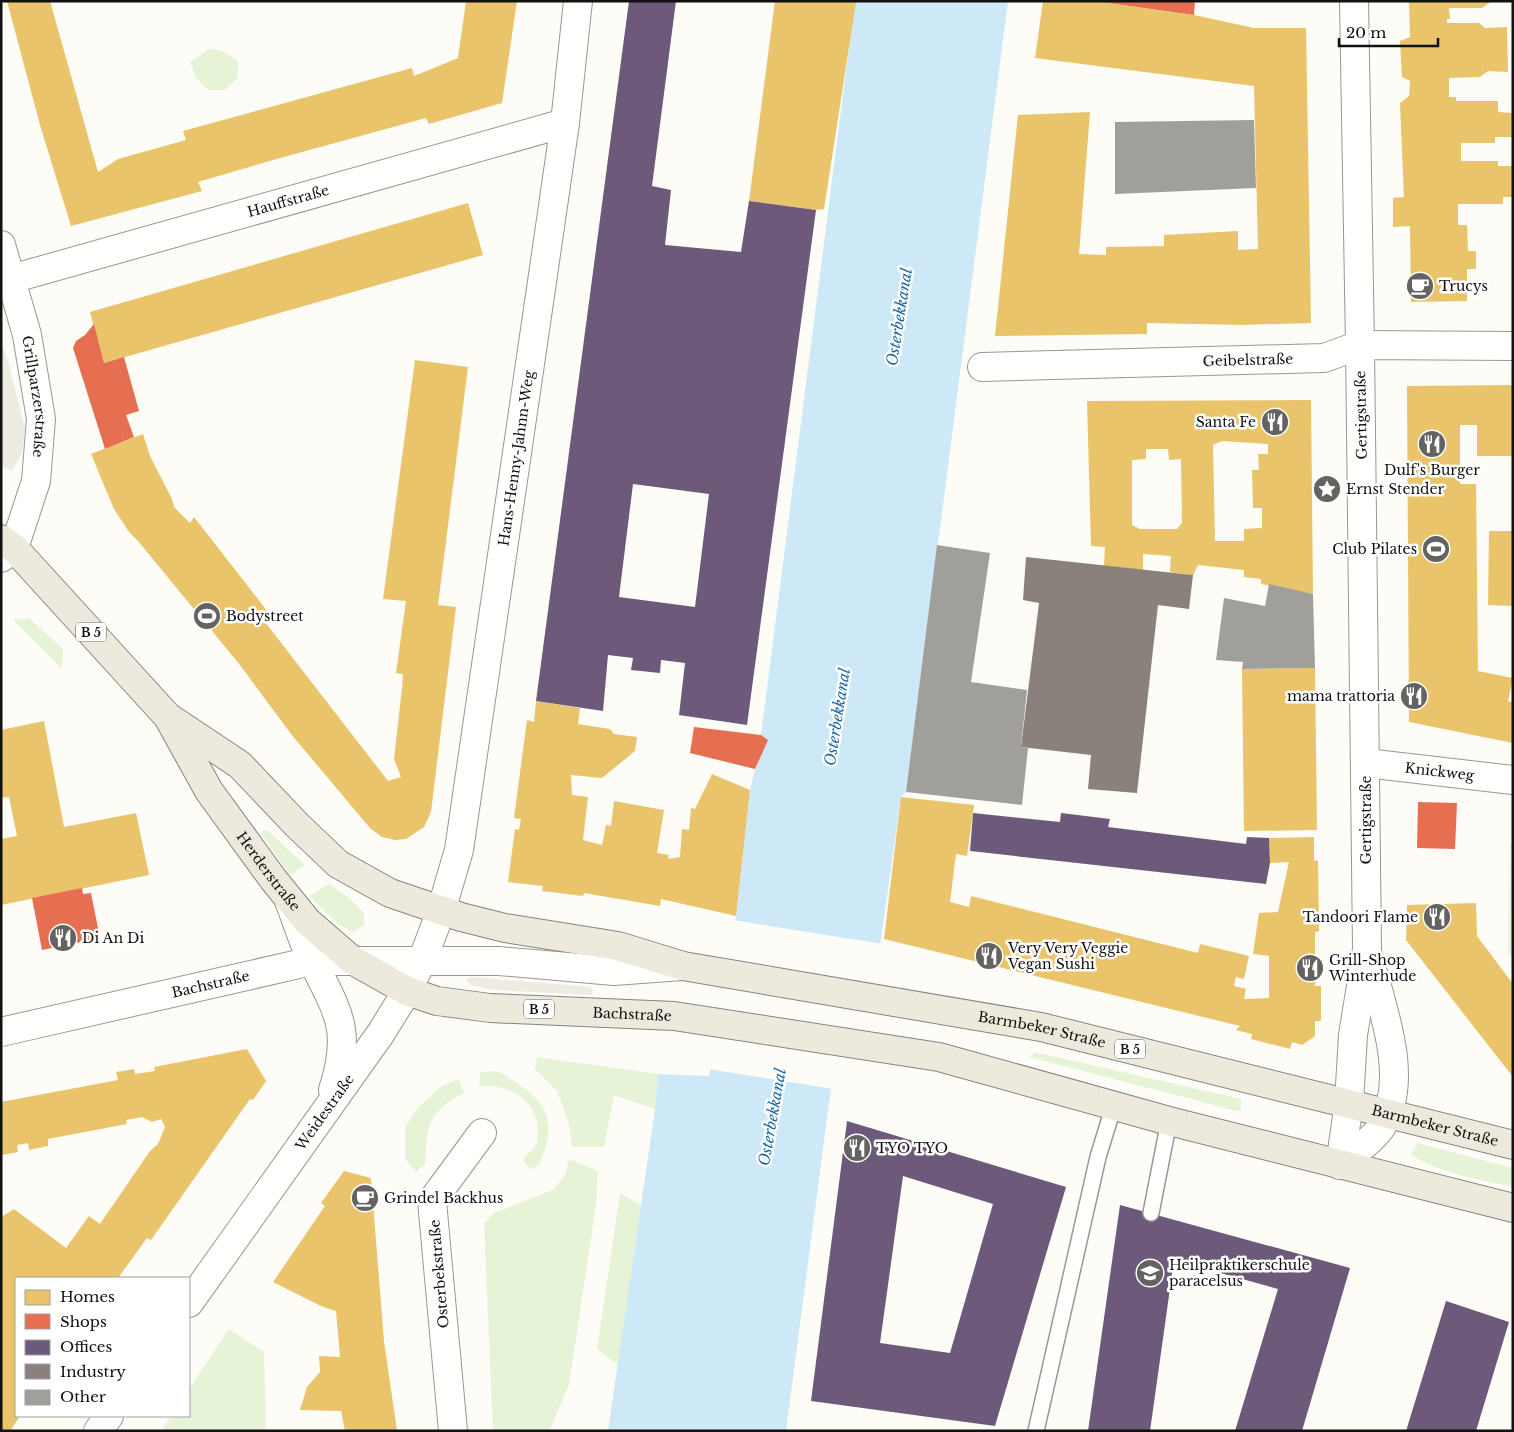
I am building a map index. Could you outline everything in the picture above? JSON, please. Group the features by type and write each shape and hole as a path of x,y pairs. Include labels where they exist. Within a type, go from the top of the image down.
{"main road":[{"name":"Herderstraße","path":"5,549 168,717 240,764 297,826 338,864 390,892 441,911"},
{"name":"Herderstraße","path":"168,717 209,791 288,897 316,930 352,960 407,992"},
{"name":"B 5","path":"441,911 505,928 618,946 683,966"},
{"name":"Barmbeker Straße","path":"683,966 1041,1027 1513,1145"},
{"name":"Bachstraße","path":"407,992 437,1001 490,1008 674,1016 858,1044 939,1057 1114,1105"},
{"name":"B 5","path":"1114,1105 1169,1121 1513,1208"}],"street":[{"name":"Hans-Henny-Jahnn-Weg","path":"441,911 460,842 565,123 578,1"},
{"name":"Gertigstraße","path":"1340,1165 1349,1103 1353,1035 1367,949 1366,763 1354,1"},
{"name":"Hauffstraße","path":"11,279 565,123"},
{"name":"Grillparzerstraße","path":"1,245 26,336 41,419 36,481 5,549"},
{"name":"Geibelstraße","path":"982,367 1324,358 1360,345 1513,346"},
{"name":"Knickweg","path":"1366,763 1513,780"},
{"path":"288,897 312,960 334,1001 343,1028 342,1054 326,1111"},
{"name":"Weidestraße","path":"190,1302 326,1111 407,992 422,962 441,911"},
{"name":"Gertigstraße","path":"1340,1165 1381,1128 1388,1113 1394,1072 1391,1041 1367,949"},
{"name":"Bachstraße","path":"1,1032 312,960 499,961 614,971 683,966"},
{"name":"Osterbekstraße","path":"453,1431 432,1201 482,1133"},
{"path":"98,1431 108,1417"}],"lane":[{"path":"1036,1431 1098,1158 1114,1105"},
{"path":"1151,1213 1169,1121"}],"green space":[{"path":"209,49 220,50 238,61 238,78 225,90 208,90 196,78 190,62"},
{"path":"29,618 63,649 62,669 13,620"},
{"path":"263,830 268,831 305,865 290,875 262,835"},
{"path":"1510,843 1513,843 1513,955 1508,955"},
{"path":"329,884 348,897 364,913 364,925 353,932 338,924 309,896"},
{"path":"1035,1052 1241,1099 1241,1110 1237,1111 1029,1057"},
{"path":"537,1057 658,1074 655,1109 614,1095 604,1147 572,1147 569,1124 557,1091 535,1069"},
{"path":"498,1071 526,1089 536,1098 543,1108 547,1119 546,1147 539,1165 530,1169 523,1160 537,1141 538,1128 530,1107 523,1098 514,1092 492,1086 479,1086 480,1072"},
{"path":"459,1079 464,1093 452,1100 436,1114 429,1129 425,1164 416,1172 405,1159 405,1128 416,1110 441,1086"},
{"path":"1417,1143 1513,1168 1513,1187 1460,1175 1423,1162 1411,1155"},
{"path":"569,1159 598,1171 596,1205 569,1385 549,1431 493,1431 484,1224 494,1213 553,1190 565,1175"},
{"path":"620,1193 641,1205 618,1365 597,1349"},
{"path":"229,1329 264,1352 266,1431 161,1431 170,1417 190,1417 190,1388"}],"shaded area":[{"path":"1,344 8,361 25,428 22,453 12,471 1,466"},
{"path":"472,977 591,987 593,991 592,995 493,990 471,985 466,980"}],"water":[{"name":"Osterbekkanal","path":"855,1 1008,1 906,792 901,797 880,946 856,944 829,1103 786,1431 608,1431 655,1109 658,1074 709,1076 736,916 750,790 755,769 767,740 761,735"}],"pier":[{"path":"733,920 883,944 881,949 858,947 834,1089 708,1069"}],"building: Homes":[{"path":"7,1 50,1 98,172 118,159 186,140 183,131 412,68 414,76 458,58 466,1 517,1 502,103 429,124 426,118 273,160 198,182 202,191 71,226 40,125"},
{"path":"775,1 856,2 824,209 816,210 749,201"},
{"path":"1043,1 1092,1 1194,15 1254,28 1306,28 1311,323 1241,325 1147,323 1147,334 995,336 1018,115 1090,112 1079,254 1106,255 1106,247 1164,246 1164,235 1238,231 1238,250 1258,249 1254,86 1035,58"},
{"path":"1409,1 1492,1 1482,8 1449,8 1450,19 1447,19 1447,23 1479,23 1485,28 1507,27 1508,72 1488,71 1480,77 1449,78 1449,97 1456,97 1456,101 1498,101 1498,112 1513,113 1513,137 1495,137 1495,143 1461,143 1461,161 1498,161 1498,166 1513,166 1513,197 1503,197 1503,204 1458,204 1458,225 1467,225 1468,251 1476,251 1476,269 1467,269 1467,301 1411,302 1410,226 1393,227 1393,198 1404,197 1400,103 1409,96 1410,81 1402,77 1400,41 1410,37"},
{"path":"468,203 483,255 104,363 90,312"},
{"path":"415,360 468,367 438,605 456,607 431,812 424,827 406,839 395,840 382,837 370,828 291,734 240,665 129,532 114,509 91,454 143,434 150,456 172,499 174,507 190,523 194,517 271,616 265,622 388,781 401,777 394,759 403,674 396,673 406,601 383,599"},
{"path":"1513,385 1513,456 1477,456 1477,425 1460,425 1460,484 1476,484 1478,671 1513,678 1508,701 1513,703 1513,743 1409,722 1407,386"},
{"path":"1311,400 1313,594 1261,584 1261,579 1244,577 1244,570 1198,565 1193,575 1170,572 1171,556 1143,554 1143,570 1104,566 1105,547 1091,546 1087,401","holes":["1222,441 1268,444 1268,454 1258,454 1259,470 1252,470 1253,508 1262,508 1262,528 1244,529 1244,541 1215,541 1213,445","1146,449 1168,449 1169,460 1181,459 1182,523 1177,529 1140,529 1132,525 1132,460 1146,459"]},
{"path":"1489,531 1513,531 1513,606 1488,605"},
{"path":"1315,668 1317,830 1244,831 1242,669"},
{"path":"536,701 580,708 578,724 610,729 614,734 637,737 635,751 602,778 571,775 572,795 588,797 583,840 602,845 606,825 611,826 614,801 664,810 657,853 669,855 668,859 680,857 682,829 689,830 691,808 695,809 712,774 750,790 736,916 661,899 660,906 584,893 583,896 542,891 543,886 508,882 515,829 519,830 521,819 514,818 527,720 534,722"},
{"path":"44,721 64,827 136,813 149,875 1,905 1,839 17,836 9,797 1,798 1,730"},
{"path":"901,797 974,805 967,856 956,854 950,902 969,907 971,896 1198,953 1200,944 1249,956 1244,979 1236,977 1234,986 1246,989 1244,999 1269,998 1269,956 1253,954 1259,913 1278,912 1289,862 1270,863 1269,838 1314,837 1314,861 1318,860 1319,931 1315,932 1315,986 1321,986 1321,1021 1315,1021 1315,1036 1302,1045 1292,1042 1290,1049 1251,1039 1252,1034 1236,1030 1240,1026 884,939"},
{"path":"1476,903 1477,936 1513,984 1513,1077 1406,940 1407,905"},
{"path":"247,1049 266,1081 253,1100 250,1099 151,1240 147,1238 119,1277 15,1277 15,1417 19,1417 10,1431 1,1431 1,1217 14,1209 66,1248 89,1216 100,1224 150,1151 158,1144 165,1127 161,1119 152,1122 142,1117 126,1120 127,1124 48,1139 48,1146 29,1150 28,1143 17,1145 18,1152 2,1155 1,1102 118,1080 116,1072 134,1069 135,1074 155,1071 154,1067"},
{"path":"344,1171 371,1178 384,1341 397,1431 345,1431 341,1411 300,1410 307,1387 320,1372 319,1356 340,1357 336,1311 323,1307 273,1282 325,1206 321,1203"}],"building: Shops":[{"path":"1195,1 1194,15 1101,2"},
{"path":"94,324 104,363 124,357 139,411 126,415 134,437 105,449 73,348 76,341 85,335"},
{"path":"694,727 761,735 768,740 755,769 690,753"},
{"path":"1418,802 1457,803 1455,849 1417,848"},
{"path":"82,888 83,894 91,893 100,938 42,950 32,898"}],"building: Offices":[{"path":"629,1 676,1 652,186 671,190 665,245 741,252 749,201 816,210 747,725 679,715 685,663 661,660 660,673 631,670 633,658 608,655 603,711 536,701","holes":["633,484 709,494 695,607 619,597"]},
{"path":"973,813 1060,822 1061,813 1110,819 1108,827 1246,844 1247,837 1269,838 1270,863 1266,884 970,851"},
{"path":"847,1121 1066,1187 995,1426 811,1401","holes":["903,1176 993,1204 950,1353 880,1343"]},
{"path":"1120,1205 1350,1268 1302,1431 1235,1431 1278,1289 1174,1260 1150,1431 1088,1431"},
{"path":"1446,1301 1509,1322 1476,1431 1406,1431"}],"building: Industry":[{"path":"1026,557 1193,575 1189,609 1158,605 1137,793 1088,789 1091,755 1021,747 1039,603 1023,600"}],"building: Other":[{"path":"1254,120 1256,188 1115,194 1115,122"},
{"path":"937,545 990,553 971,682 1027,690 1021,747 1028,748 1022,805 906,792"},
{"path":"1269,584 1313,594 1315,668 1242,669 1243,662 1216,660 1224,598 1265,606"}],"place":[{"name":"Trucys","path":"1420,286"},
{"name":"Santa Fe","path":"1275,422"},
{"name":"Dulf's Burger","path":"1432,444"},
{"name":"Ernst Stender","path":"1327,489"},
{"name":"Club Pilates","path":"1436,549"},
{"name":"Bodystreet","path":"207,616"},
{"name":"mama trattoria","path":"1414,696"},
{"name":"Tandoori Flame","path":"1437,917"},
{"name":"Di An Di","path":"63,938"},
{"name":"Very Very Veggie Vegan Sushi","path":"989,956"},
{"name":"Grill-Shop Winterhude","path":"1310,968"},
{"name":"TYO TYO","path":"857,1148"},
{"name":"Grindel Backhus","path":"365,1198"},
{"name":"Heilpraktikerschule paracelsus","path":"1150,1273"}]}
